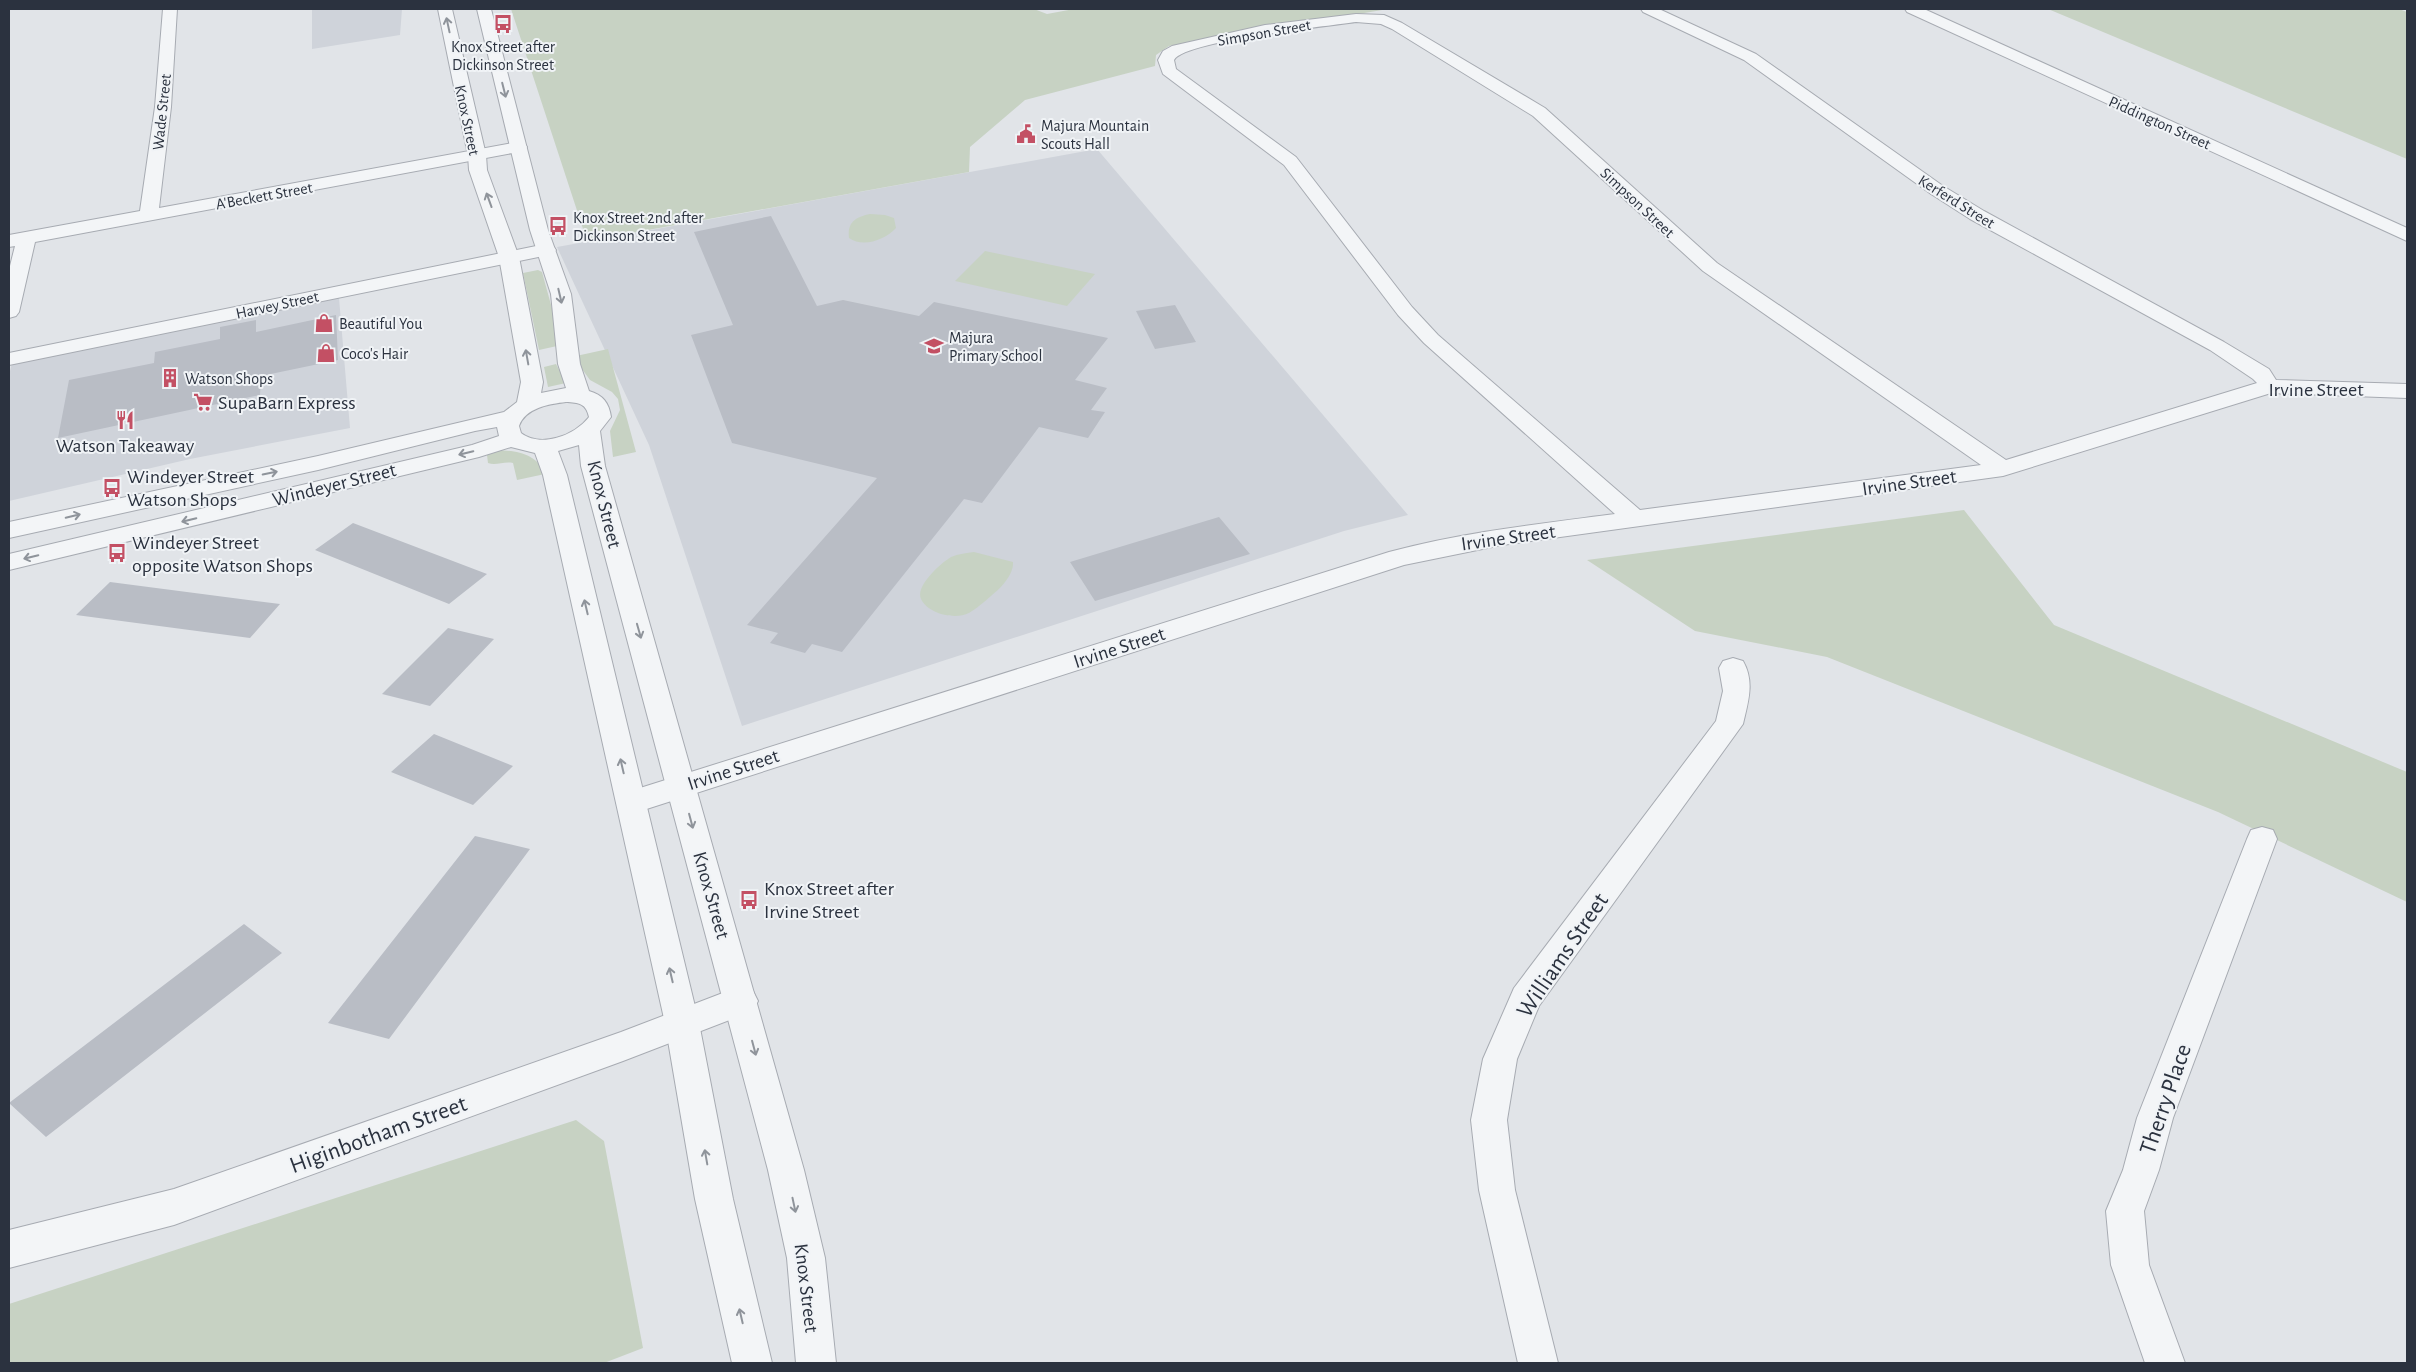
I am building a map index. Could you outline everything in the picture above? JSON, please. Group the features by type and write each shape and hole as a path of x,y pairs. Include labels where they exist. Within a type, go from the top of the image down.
{"street":[{"name":"Wade Street","path":"149,216 163,106 170,9"},
{"name":"Knox Street","path":"445,9 477,155 478,170 509,257 532,382 517,420"},
{"path":"484,9 518,147 546,250 561,294 568,364 579,396"},
{"name":"Kerferd Street","path":"1648,9 1750,57 1937,190 1977,215 2217,346 2261,374 2270,386"},
{"name":"Piddington Street","path":"1912,9 2407,235"},
{"name":"Simpson Street","path":"1635,520 1431,339 1405,311 1338,221 1290,161 1169,71 1166,60 1169,54 1193,44 1322,22 1356,18 1384,20 1397,26 1539,112 1710,267 2003,469"},
{"name":"A'Beckett Street","path":"17,239 518,147"},
{"path":"9,312 17,239"},
{"name":"Harvey Street","path":"9,359 546,250"},
{"name":"Irvine Street","path":"631,802 1398,558 1485,540 2003,469 2270,386 2407,391"},
{"path":"551,396 579,396 593,401 600,410 597,422 589,430 565,442 544,446 527,445 517,420 551,396"},
{"name":"Windeyer Street","path":"9,530 318,463 475,424 517,420"},
{"name":"Windeyer Street","path":"9,562 480,450 517,420"},
{"name":"Knox Street","path":"589,430 593,466 786,1170 806,1258 816,1363"},
{"name":"Knox Street","path":"544,446 555,475 682,1023 714,1199 752,1363"},
{"name":"Williams Street","path":"1538,1363 1496,1180 1489,1120 1500,1059 1526,998 1578,925 1729,724 1736,691 1733,668"},
{"name":"Therry Place","path":"2165,1363 2130,1265 2125,1211 2142,1170 2155,1118 2262,839"},
{"name":"Higinbotham Street","path":"9,1249 174,1207 741,1001"}],"shaded area":[{"path":"312,9 402,9 400,35 312,49"},
{"name":"Majura Primary School","path":"1097,149 1408,515 1344,531 742,726 649,445 557,247"},
{"name":"Watson Shops","path":"339,298 350,428 190,459 9,501 9,375 12,363"}],"green space":[{"path":"511,9 1034,9 1047,14 1074,9 1388,9 1169,46 1156,55 1155,66 1025,100 970,147 969,172 587,241"},
{"path":"2048,9 2399,9 2407,12 2407,159"},
{"path":"870,214 894,218 896,228 886,236 874,241 861,242 849,238 851,224 857,219"},
{"path":"985,251 1095,274 1067,306 955,281"},
{"path":"538,270 542,272 559,334 557,346 539,350 523,273"},
{"path":"608,349 636,452 613,457 610,431 620,410 618,399 612,392 590,380 576,356"},
{"path":"556,364 566,383 548,387 544,367"},
{"path":"498,450 513,451 532,458 542,467 545,474 517,480 513,463 488,463 487,455"},
{"path":"1964,510 2054,625 2407,772 2407,902 2218,812 1827,657 1695,631 1587,560"},
{"path":"974,552 1013,562 1009,577 1002,586 969,613 963,615 950,616 942,614 924,604 920,594 930,575 951,557"},
{"path":"576,1120 604,1141 643,1348 604,1363 9,1363 9,1304"}],"building":[{"path":"771,216 817,306 843,300 919,316 934,302 1108,338 1075,380 1107,388 1091,410 1105,412 1088,438 1039,427 982,503 964,499 842,652 812,644 805,653 770,643 778,633 747,625 877,478 732,443 691,335 733,325 694,232"},
{"path":"1175,305 1196,342 1155,349 1136,311"},
{"name":"Watson Shops","path":"336,315 338,360 261,376 260,395 58,438 69,380 154,363 155,352 220,339 220,327 256,320 256,332"},
{"path":"1219,517 1250,554 1095,601 1070,562"},
{"path":"353,523 487,574 449,604 315,550"},
{"path":"110,582 280,604 250,638 76,615"},
{"path":"448,628 494,639 430,706 382,694"},
{"path":"434,734 513,766 473,805 391,772"},
{"path":"475,836 530,849 389,1039 328,1023"},
{"path":"244,924 282,953 46,1137 9,1103"}],"place":[{"name":"Knox Street after Dickinson Street","path":"503,24"},
{"name":"Majura Mountain Scouts Hall","path":"1026,134"},
{"name":"Knox Street 2nd after Dickinson Street","path":"558,226"},
{"name":"Beautiful You","path":"324,323"},
{"name":"Majura Primary School","path":"934,346"},
{"name":"Coco's Hair","path":"326,353"},
{"name":"Watson Shops","path":"170,378"},
{"name":"SupaBarn Express","path":"203,402"},
{"name":"Watson Takeaway","path":"125,420"},
{"name":"Windeyer Street Watson Shops","path":"112,488"},
{"name":"Windeyer Street opposite Watson Shops","path":"117,553"},
{"name":"Knox Street after Irvine Street","path":"749,900"}]}
